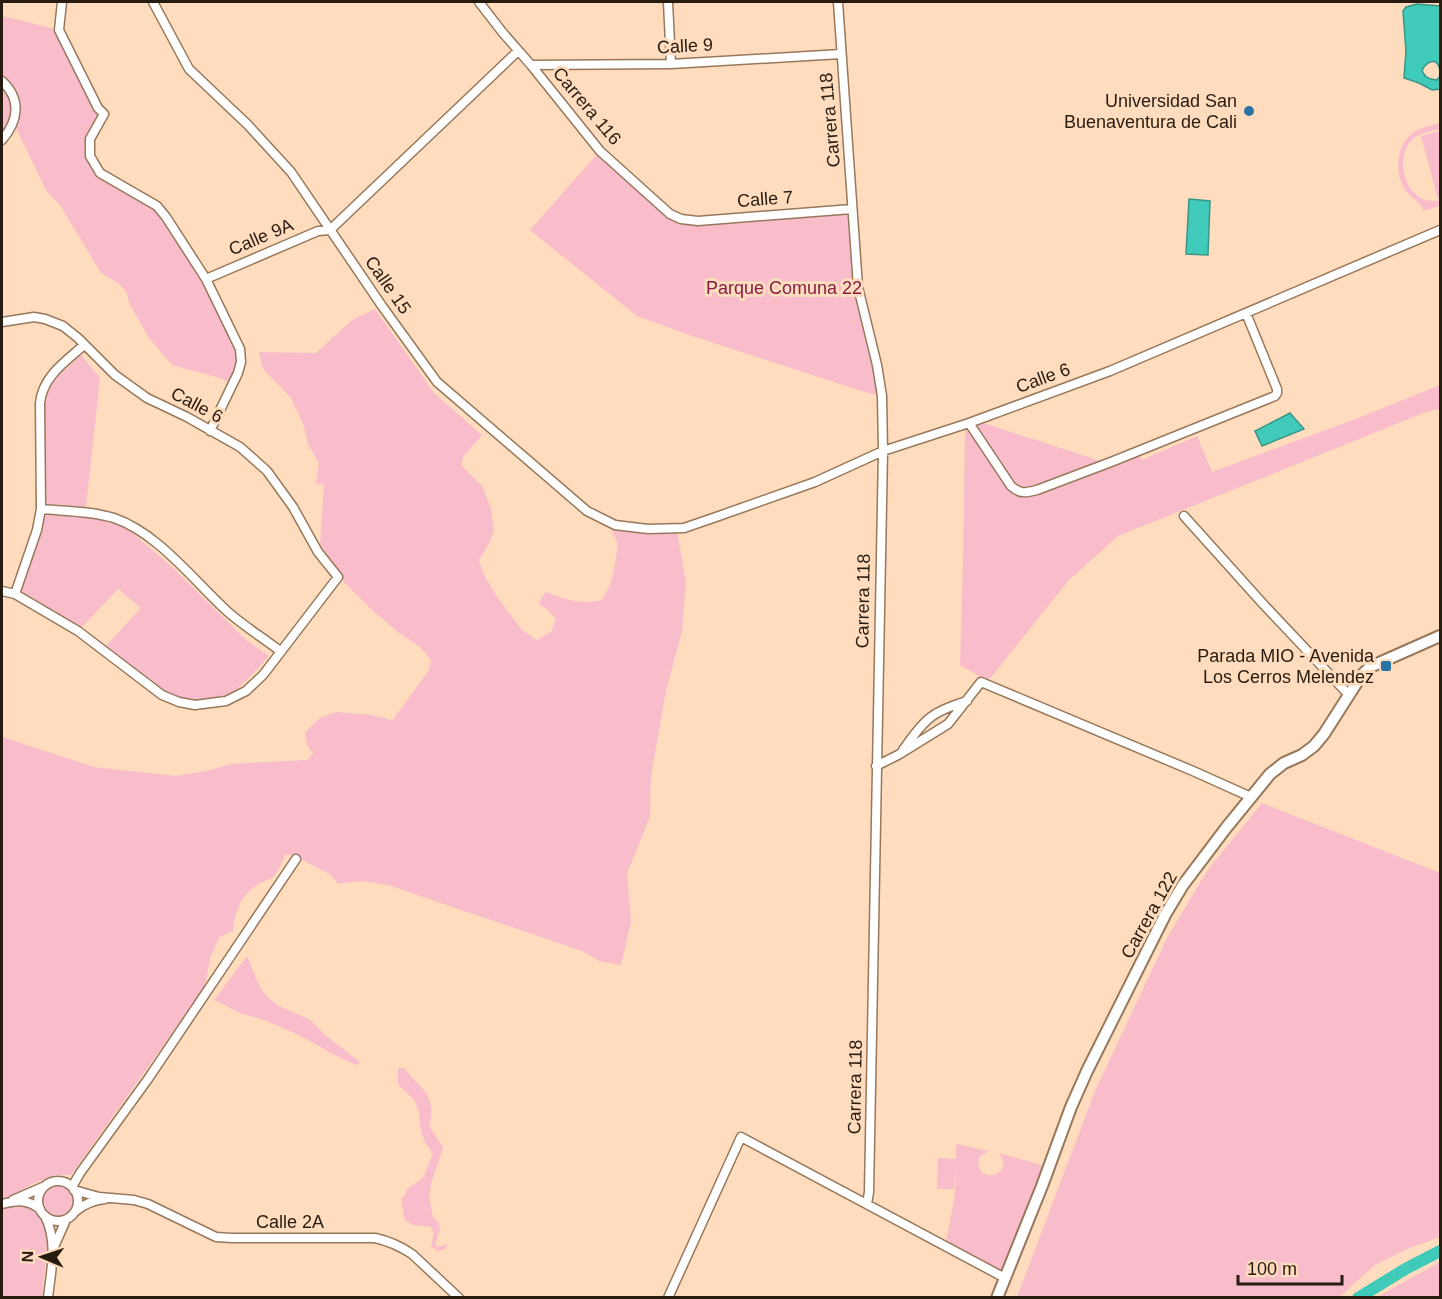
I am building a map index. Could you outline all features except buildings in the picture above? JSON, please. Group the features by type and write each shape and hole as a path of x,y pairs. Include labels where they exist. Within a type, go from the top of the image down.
{"street":[{"path":"62,2 59,30 98,108 104,114 90,139 90,156 100,173 157,206 166,217 206,279 240,349 241,362 238,373 210,431"},
{"name":"Calle 15","path":"153,2 189,69 248,125 291,172 437,382 587,511 615,525 648,529"},
{"name":"Carrera 116","path":"479,2 600,151 670,214 681,219"},
{"path":"668,2 671,64"},
{"name":"Carrera 118","path":"838,2 858,287 882,396 883,451 867,1204"},
{"path":"330,230 518,51"},
{"name":"Calle 9","path":"531,65 671,64 841,54"},
{"path":"2,81 14,98 16,114 14,123 2,140"},
{"name":"Calle 7","path":"681,219 698,221 852,209"},
{"name":"Calle 9A","path":"206,279 318,231 330,230"},
{"name":"Calle 6","path":"648,529 684,528 815,482 883,451 969,423 1110,371 1440,230"},
{"path":"969,423 1011,486 1019,492 1037,490 1111,462 1275,396 1277,389 1246,313"},
{"name":"Calle 6","path":"2,322 34,317 63,326 115,375 147,398 187,417 240,447 267,471 293,507 318,552 338,577 280,651"},
{"path":"15,594 37,530 41,508 41,393 53,373 84,345"},
{"path":"2,591 15,594 78,632 162,695 179,702 195,705 226,701 246,691 263,675 280,651 230,614 141,530 114,518 41,508"},
{"path":"1184,516 1264,605 1349,694"},
{"name":"Carrera 122","path":"997,1298 1087,1071 1165,915 1199,863 1270,774 1314,746 1361,676 1370,667 1440,636"},
{"path":"876,766 948,724 981,682 1251,797"},
{"path":"898,755 931,717 967,701"},
{"path":"71,1187 148,1079 296,859"},
{"path":"668,1298 741,1137 1005,1278"},
{"path":"55,1182 71,1187 78,1201 72,1216 66,1220 55,1221 25,1201 6,1203 55,1182"},
{"path":"45,1186 40,1195 39,1204 50,1227 53,1251 48,1298"},
{"name":"Calle 2A","path":"71,1187 92,1195 148,1204 216,1237 375,1238 385,1240 395,1243 412,1254 459,1298"},
{"name":"Calle 2A","path":"75,1212 84,1205 108,1198"},
{"path":"53,1251 66,1220"}],"green space":[{"path":"2,16 59,30 104,114 90,139 90,156 100,173 157,206 206,279 240,349 233,385 220,378 172,365 149,338 130,305 126,291 118,283 101,273 60,205 47,192 14,124 2,140"},
{"path":"1440,123 1440,129 1414,138 1403,157 1403,169 1411,190 1419,197 1429,201 1440,200 1440,206 1424,211 1402,184 1398,160 1403,144 1417,130"},
{"path":"1440,131 1440,198 1438,199 1421,136"},
{"name":"Parque Comuna 22","path":"600,151 681,219 852,209 858,287 882,396 692,336 637,316 530,230"},
{"path":"375,309 434,393 482,435 463,457 461,465 482,486 491,508 494,531 479,560 485,577 497,597 522,630 537,640 551,632 556,620 539,604 546,592 574,601 602,600 610,585 618,544 611,528 651,535 677,532 686,582 682,631 666,691 651,776 650,817 627,873 631,922 621,965 599,961 582,951 388,885 361,881 338,884 331,875 295,856 286,854 274,876 251,889 242,899 235,917 233,931 219,937 210,958 205,987 71,1175 55,1175 18,1192 24,1207 34,1210 48,1233 42,1297 2,1297 2,737 94,767 176,776 231,764 307,760 313,753 307,745 305,732 320,718 336,712 371,715 392,721 429,670 431,660 420,647 371,609 344,582 320,546 324,485 316,484 319,463 308,444 304,426 291,398 263,369 259,352 316,353 352,320"},
{"path":"81,355 100,378 86,507 44,503 44,410 50,384"},
{"path":"1440,385 1440,409 1426,412 1118,536 1068,581 988,681 960,665 965,431 984,423 1106,463 1137,450 1142,460 1197,436 1212,472"},
{"path":"45,515 86,517 124,526 171,566 245,639 269,656 240,686 220,699 203,702 188,700 172,696 158,688 105,647 141,608 118,589 80,629 32,597 20,593"},
{"path":"1262,803 1440,873 1440,1237 1407,1249 1375,1265 1339,1297 1017,1297 1095,1091 1167,938 1207,871"},
{"path":"247,956 266,996 279,1006 309,1019 325,1035 360,1062 357,1065 338,1057 299,1035 264,1020 240,1013 214,1000"},
{"path":"398,1068 404,1068 426,1093 431,1107 429,1125 443,1148 429,1197 433,1217 439,1223 440,1229 435,1244 437,1247 448,1244 445,1249 438,1251 431,1247 434,1233 431,1227 413,1225 405,1220 401,1199 407,1189 423,1178 432,1156 422,1134 419,1112 414,1100 398,1084"},
{"path":"956,1144 989,1151 980,1156 979,1166 981,1172 987,1175 999,1173 1003,1168 999,1153 1048,1167 1005,1278 945,1246 955,1195 956,1163 954,1189 937,1189 938,1158 956,1159"},
{"path":"58,1181 72,1187 78,1201 72,1215 58,1221 44,1215 38,1201 44,1187"},
{"path":"1440,1262 1440,1297 1377,1297"}],"water":[{"path":"1417,4 1440,6 1440,71 1435,62 1427,64 1422,70 1424,75 1430,79 1437,80 1440,76 1440,89 1432,90 1404,78 1406,51 1403,11 1406,7"},
{"path":"1189,199 1210,201 1208,255 1186,254"},
{"path":"1290,413 1304,429 1262,446 1255,431"}],"waterway":[{"path":"1358,1298 1440,1251"}],"place":[{"name":"Universidad San Buenaventura de Cali","path":"1249,111"},
{"name":"Parada MIO - Avenida Los Cerros Melendez","path":"1386,666"}]}
